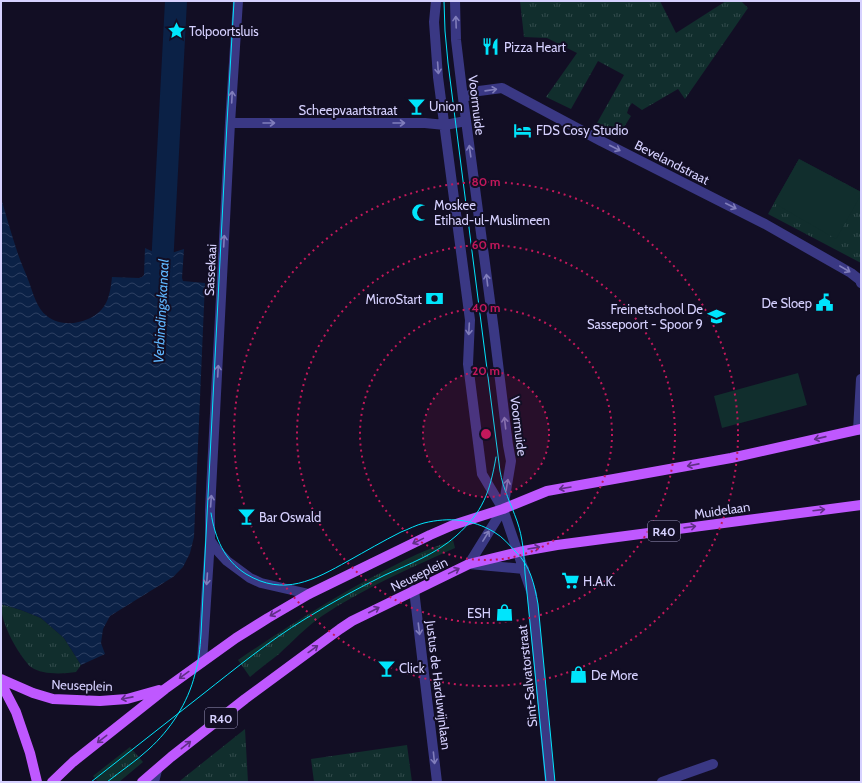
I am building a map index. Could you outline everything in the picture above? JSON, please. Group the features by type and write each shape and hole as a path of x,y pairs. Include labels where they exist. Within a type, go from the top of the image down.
{"main road":[{"path":"503,509 547,491 731,458 860,430"},
{"name":"Muidelaan","path":"469,564 533,548 861,505"},
{"name":"Neuseplein","path":"52,782 73,762 165,689 236,638 268,618 309,594 441,530 503,509"},
{"name":"Neuseplein","path":"142,782 171,757 271,679 340,629 414,590 469,564"},
{"name":"Neuseplein","path":"1,679 33,694 53,699 100,701 127,699 165,689"},
{"path":"1,683 16,712 30,753 37,782"}],"street":[{"name":"Sassekaai","path":"210,540 210,510 230,123 238,1"},
{"path":"436,1 434,22 438,69 470,320 468,364 482,474 503,509"},
{"name":"Voormuide","path":"455,1 456,40 463,98 494,331 508,451 511,462 503,509"},
{"name":"Bevelandstraat","path":"463,98 479,91 502,88 601,141 766,224 851,273 860,280 861,283"},
{"name":"Scheepvaartstraat","path":"230,123 425,123 444,125 466,121"},
{"path":"860,430 861,380"},
{"name":"Sint-Salvatorstraat","path":"503,509 532,594 550,782"},
{"name":"Neuseplein","path":"469,564 503,509"},
{"path":"210,540 216,549 228,561 250,578 262,583 309,594"},
{"path":"202,662 210,540"},
{"path":"469,564 524,569"},
{"name":"Justus de Harduwijnlaan","path":"414,590 437,782"},
{"path":"662,782 713,764"},
{"path":"154,782 157,770"}],"green space":[{"path":"520,1 660,1 676,33 726,1 741,1 748,8 685,99 678,89 642,110 632,103 627,113 631,116 619,135 597,123 624,75 598,61 571,109 546,97 577,53 547,38 524,37"},
{"path":"799,159 861,192 861,263 768,214"},
{"path":"799,159 861,192 861,195 836,239 774,203"},
{"path":"798,373 807,405 722,428 714,396"},
{"path":"453,540 455,548 371,587 316,620 279,654 250,677 238,660 299,620 383,571 429,549"},
{"path":"1,604 41,618 64,638 81,665 76,672 47,673 36,670 30,666 22,657 6,627 3,619"},
{"path":"245,729 248,782 179,782 181,780"},
{"path":"407,745 412,782 314,782 311,759"},
{"path":"130,747 143,762 119,782 98,782 93,776"}],"water":[{"path":"1,198 18,255 36,300 44,313 51,319 72,323 83,321 94,316 103,307 109,297 112,277 139,278 144,275 145,248 162,256 184,249 183,281 205,283 194,537 190,553 183,567 173,577 110,616 103,629 101,643 105,654 81,665 64,638 41,618 1,604"}],"waterway":[{"name":"Verbindingskanaal","path":"161,285 176,1"}],"tram line":[{"path":"107,782 134,762 157,742 171,725 188,695 198,659 201,634 234,1"},
{"path":"444,1 448,63 501,478 519,527 523,547 546,782"},
{"path":"91,782 240,665 292,627 365,585 422,558 440,548 456,536 473,518 484,501 491,481 496,457"},
{"path":"211,513 218,540 226,555 232,562 246,574 260,581 273,584 286,585 311,580 401,532 433,521 460,520 469,522 486,528 500,536 516,552 525,564 531,576 535,590 538,604 555,782"}],"place":[{"name":"Tolpoortsluis","path":"176,31"},
{"name":"Pizza Heart","path":"491,47"},
{"name":"Union","path":"416,106"},
{"name":"FDS Cosy Studio","path":"523,130"},
{"name":"Moskee Etihad-ul-Muslimeen","path":"421,212"},
{"name":"MicroStart","path":"435,299"},
{"name":"De Sloep","path":"825,303"},
{"name":"Freinetschool De Sassepoort - Spoor 9","path":"716,316"},
{"name":"Bar Oswald","path":"246,517"},
{"name":"H.A.K.","path":"570,581"},
{"name":"ESH","path":"504,613"},
{"name":"Click","path":"386,668"},
{"name":"De More","path":"578,675"}]}
